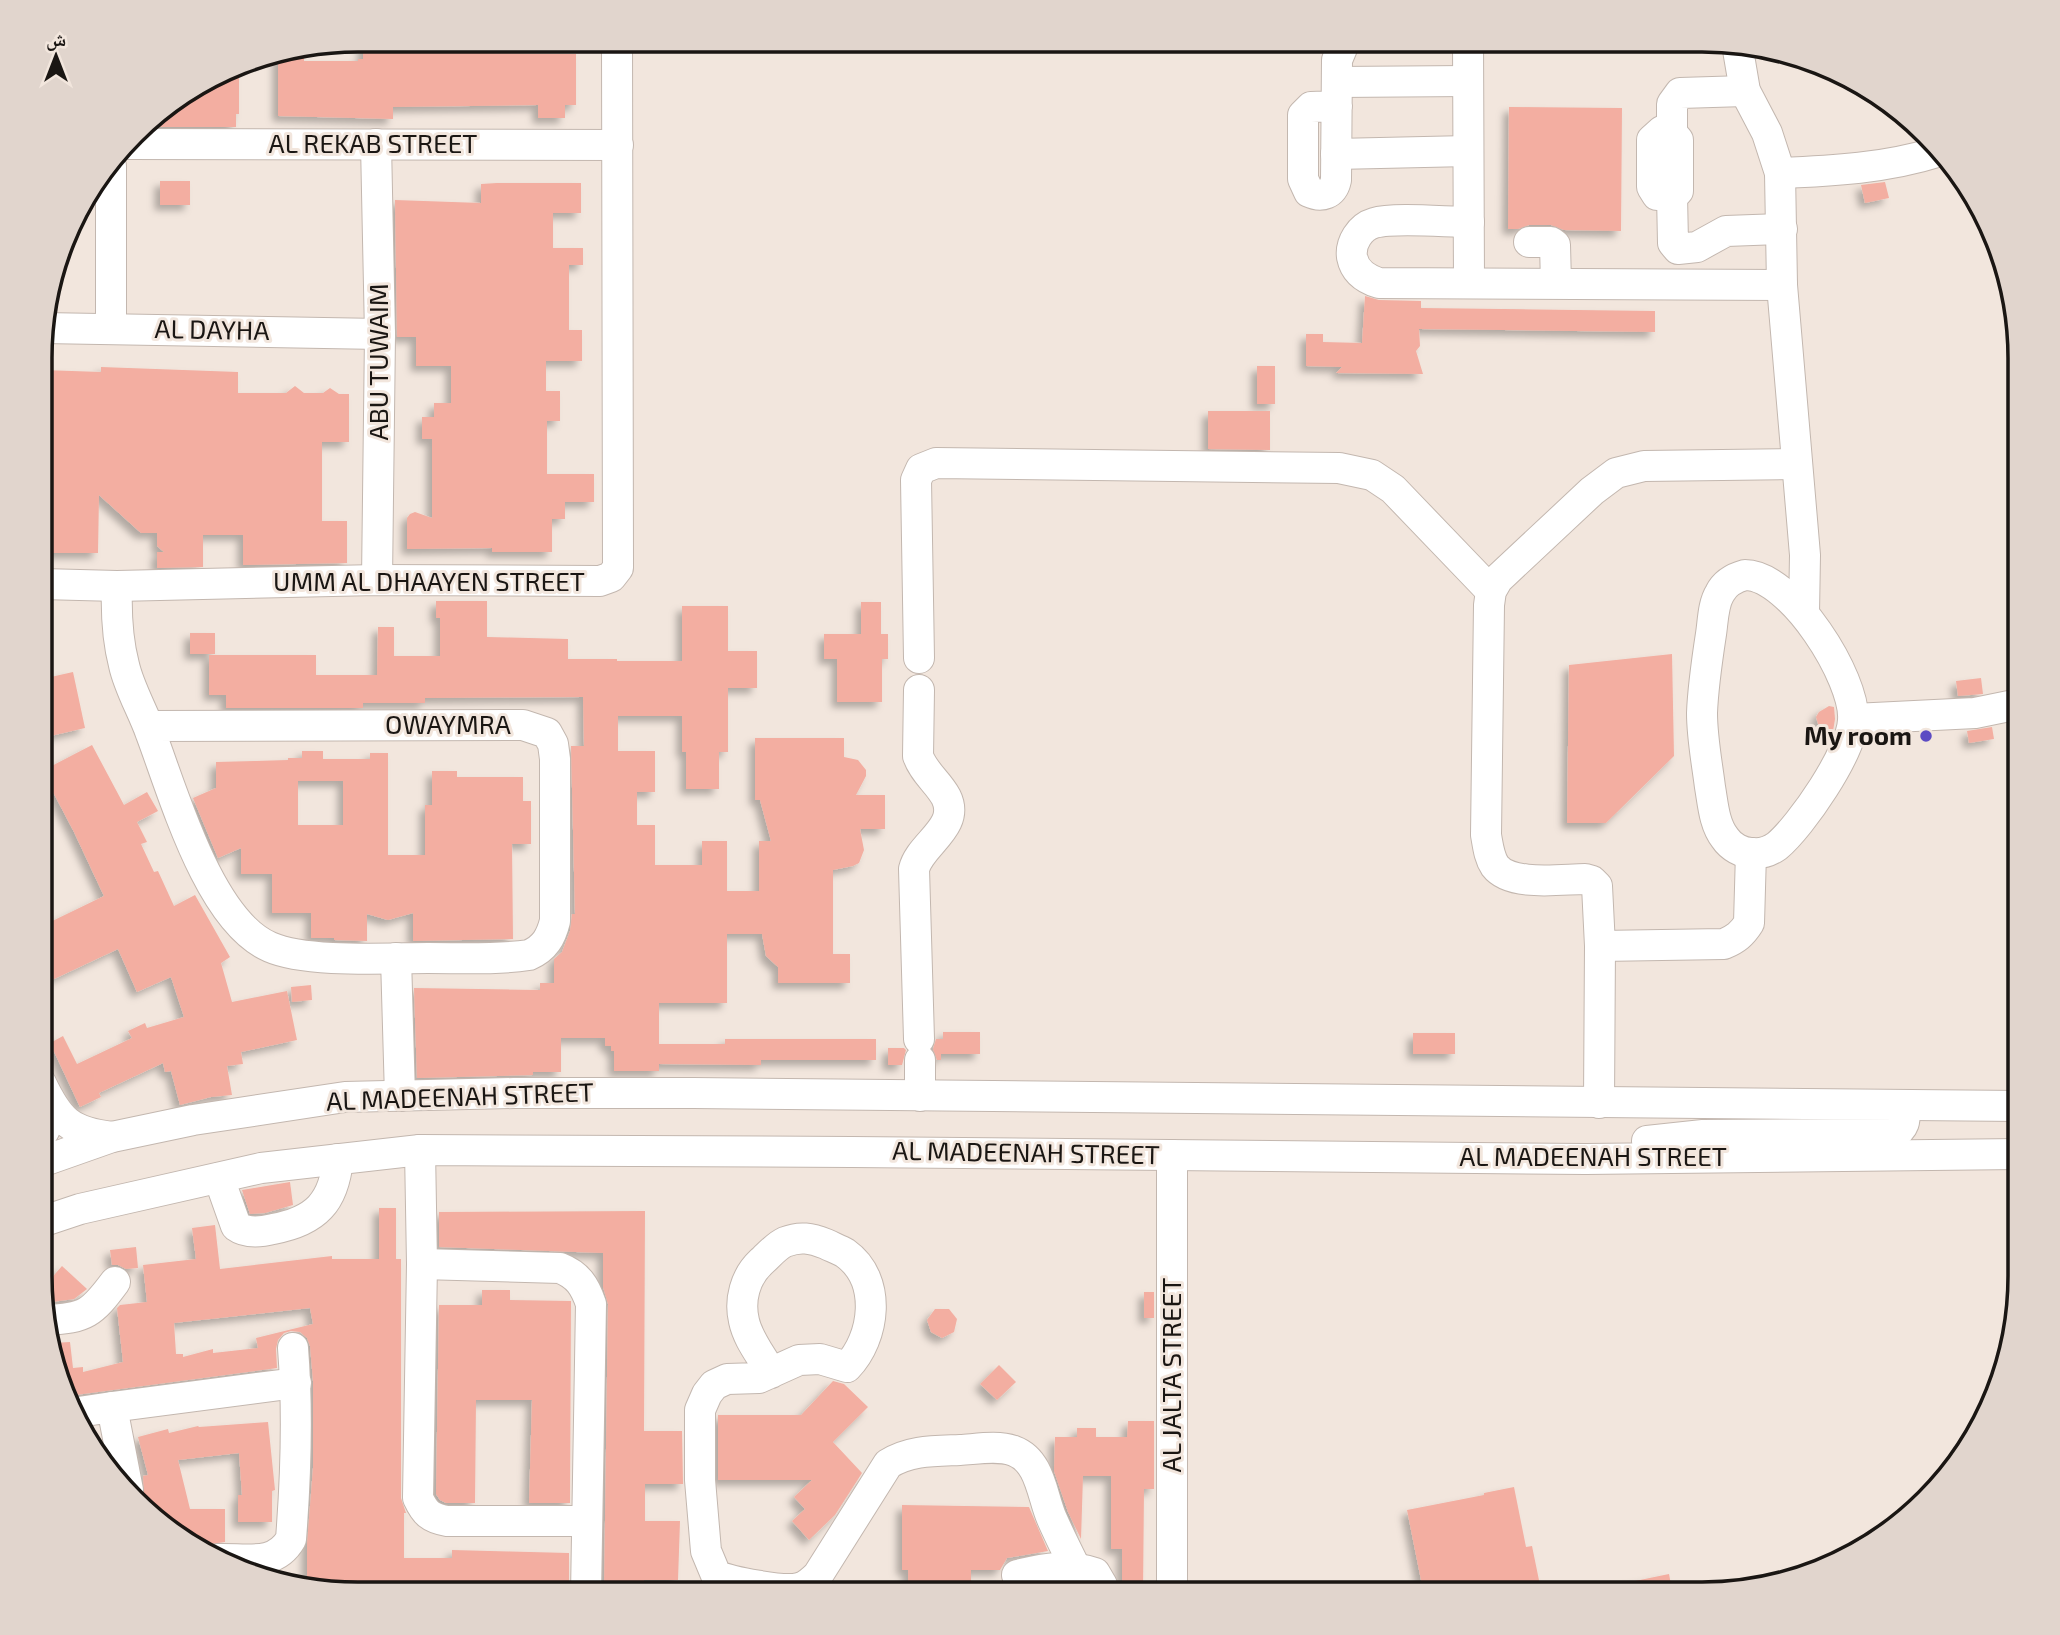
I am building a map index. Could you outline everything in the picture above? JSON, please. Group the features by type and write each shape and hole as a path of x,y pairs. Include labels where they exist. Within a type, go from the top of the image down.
{"street":[{"name":"UMM AL DHAAYEN STREET","path":"52,584 117,586 377,580 600,582 611,578 618,568 617,52"},
{"path":"1340,52 1337,60 1337,94 1336,154 1334,187 1323,195 1309,192 1303,179 1303,115 1311,107 1337,94 1468,81"},
{"path":"1468,52 1469,283"},
{"path":"1739,55 1745,91 1770,140 1780,173 1782,285 1806,564 1804,613"},
{"path":"1745,91 1680,93 1672,104 1672,133 1662,131 1652,140 1653,190 1657,195 1672,195 1673,243 1678,249 1697,247 1726,231 1782,229"},
{"name":"AL REKAB STREET","path":"140,144 618,145"},
{"name":"ABU TUWAIM","path":"376,144 380,334 377,580"},
{"path":"1336,154 1468,151"},
{"path":"1780,173 1843,169 1929,154"},
{"path":"111,179 111,328"},
{"path":"1469,222 1373,223 1358,234 1352,250 1353,259 1362,275 1378,283 1782,285"},
{"path":"1529,242 1549,242 1555,245 1556,283"},
{"name":"AL DAYHA","path":"54,328 380,334"},
{"path":"920,1096 914,869 921,851 930,845 944,828 949,808 947,799 921,766 918,756 919,690 931,684 934,671 932,664 919,659 916,480 921,468 936,463 1350,468 1372,475 1393,489 1491,591"},
{"path":"1600,1103 1600,946 1597,886 1585,879 1521,880 1507,876 1496,867 1489,852 1487,808 1491,591 1503,574 1591,491 1616,473 1644,466 1797,464"},
{"path":"1754,575 1780,590 1804,613 1824,643 1851,699 1854,719 1842,759 1814,800 1774,847 1751,853 1737,849 1725,840 1719,827 1705,751 1703,695 1717,598 1731,580 1754,575"},
{"name":"OWAYMRA","path":"117,586 116,623 124,668 201,865 226,906 253,938 271,948 293,953 396,958 521,956 537,952 551,937 555,921 555,759 553,744 547,733 523,725 148,726"},
{"path":"1854,719 1975,713 2008,706"},
{"path":"1600,946 1724,944 1734,940 1749,923 1751,853"},
{"path":"396,958 400,1096"},
{"name":"AL MADEENAH STREET","path":"52,1157 112,1137 193,1120 345,1097 694,1093 2008,1106"},
{"path":"52,1101 65,1122 87,1134 112,1137"},
{"path":"1586,1159 1646,1142 1676,1138 1894,1135 1904,1126 1905,1106"},
{"path":"420,1150 422,1264 418,1497 424,1511 430,1517 447,1521 586,1521"},
{"name":"AL MADEENAH STREET","path":"52,1218 80,1209 261,1168 420,1150 1586,1159 2008,1154"},
{"name":"AL JALTA STREET","path":"1172,1155 1172,1582"},
{"path":"219,1178 236,1226 242,1231 261,1232 304,1221 317,1212 332,1191 338,1159"},
{"path":"737,1582 716,1575 706,1551 700,1410 714,1385 727,1379 760,1378 771,1373 799,1360 811,1359 847,1367 862,1348 869,1329 871,1304 867,1283 846,1254 809,1238 799,1238 782,1243 756,1266 747,1281 743,1296 743,1319 747,1332 771,1373"},
{"path":"422,1264 560,1268 573,1273 587,1289 591,1304 586,1582"},
{"path":"56,1319 85,1314 115,1282"},
{"path":"254,1564 284,1550 291,1539 296,1449 293,1348"},
{"path":"84,1411 296,1382"},
{"path":"112,1407 125,1474"},
{"path":"811,1582 818,1576 888,1464 900,1457 920,1452 995,1448 1015,1451 1032,1466 1039,1477 1049,1513 1075,1567"},
{"path":"1017,1575 1052,1567 1075,1567 1095,1573 1100,1582"}],"building":[{"path":"363,52 576,54 576,105 565,105 565,118 538,118 538,105 393,107 393,119 278,116 278,63 304,57 304,61 363,59"},
{"path":"239,77 239,114 236,114 236,127 158,127 205,93"},
{"path":"1509,107 1622,108 1621,231 1564,230 1551,225 1508,229"},
{"path":"160,181 190,181 190,205 160,205"},
{"path":"1885,182 1889,198 1865,203 1861,185"},
{"path":"581,183 581,213 553,213 553,248 583,248 583,265 569,265 569,330 582,330 582,361 546,361 546,391 560,391 560,421 547,421 547,474 594,474 594,502 565,502 565,519 552,519 552,552 492,552 492,548 407,549 407,518 410,514 415,512 432,518 432,439 422,439 422,417 434,417 434,403 451,403 451,366 416,366 416,337 397,337 395,200 481,203 481,184"},
{"path":"1365,296 1379,300 1421,301 1421,308 1655,311 1655,332 1419,329 1420,346 1416,351 1423,374 1336,373 1342,367 1306,366 1306,334 1323,334 1323,342 1362,343"},
{"path":"1257,366 1275,366 1275,404 1257,404"},
{"path":"101,367 238,372 238,393 286,393 295,386 304,393 323,393 330,388 339,394 349,394 349,442 322,442 322,521 347,521 347,563 243,565 243,535 203,535 203,567 157,568 157,552 164,552 157,546 157,533 141,533 99,495 98,553 52,553 52,370 101,372"},
{"path":"1208,411 1270,411 1270,450 1208,449"},
{"path":"436,601 487,601 487,637 568,639 568,659 617,661 682,661 682,606 728,606 728,651 757,651 757,688 728,688 728,752 719,752 719,789 686,789 682,716 618,716 618,751 655,751 655,792 637,792 637,825 655,825 655,865 702,865 702,841 727,841 727,891 759,891 759,841 771,841 760,800 755,800 755,738 844,738 844,757 858,760 866,770 866,776 856,795 885,795 885,829 860,829 864,850 859,863 833,870 833,954 850,954 850,983 778,983 778,967 766,956 762,934 727,934 727,1003 659,1003 659,1044 725,1044 725,1039 876,1039 876,1060 761,1060 761,1065 659,1064 659,1071 614,1071 614,1051 611,1051 611,1046 605,1046 605,1038 561,1038 561,1072 417,1078 414,988 540,990 540,983 554,983 554,959 562,952 570,931 572,914 575,914 571,746 584,746 583,697 425,698 425,703 363,703 363,708 226,708 226,695 209,695 209,655 316,655 316,675 377,675 378,627 394,627 394,656 440,656 440,618 436,618"},
{"path":"861,602 881,602 881,634 888,634 888,659 882,659 882,702 837,702 837,659 824,659 824,634 861,634"},
{"path":"190,633 215,633 215,654 190,654"},
{"path":"1672,654 1674,756 1606,823 1567,823 1569,665"},
{"path":"73,672 85,728 52,736 52,677"},
{"path":"1981,678 1983,694 1958,696 1956,681"},
{"path":"1829,706 1834,707 1835,719 1833,731 1830,732 1819,727 1816,717"},
{"path":"1992,727 1994,739 1969,743 1967,731"},
{"path":"92,745 124,805 147,792 158,811 137,822 147,842 141,844 154,872 158,871 174,906 195,895 230,957 221,963 232,1002 287,991 297,1040 241,1052 243,1064 227,1066 232,1095 180,1105 171,1071 165,1072 163,1063 99,1093 101,1097 80,1107 52,1047 52,1042 63,1036 77,1064 132,1038 128,1031 145,1023 147,1028 184,1017 171,977 137,992 118,949 52,980 52,921 104,896 52,790 52,766"},
{"path":"302,751 323,751 323,759 370,759 370,753 388,753 388,855 425,855 425,805 432,805 432,771 457,771 457,777 523,777 523,801 531,801 531,844 512,844 513,939 413,941 413,913 388,920 367,914 367,941 311,938 311,913 272,913 272,874 241,874 241,848 218,858 193,798 216,788 216,762 302,758","holes":["298,781 343,781 343,825 298,825"]},
{"path":"311,985 312,1000 292,1002 291,987"},
{"path":"943,1032 980,1032 980,1054 941,1054 941,1060 937,1060 933,1049 936,1039 943,1039"},
{"path":"1413,1033 1455,1033 1455,1054 1413,1054"},
{"path":"888,1048 906,1050 902,1065 888,1065"},
{"path":"290,1182 293,1205 250,1214 242,1190"},
{"path":"379,1208 396,1208 396,1259 401,1259 401,1498 406,1513 404,1558 452,1558 452,1550 569,1553 569,1582 338,1582 307,1578 313,1468 313,1381 310,1346 307,1338 300,1332 284,1333 278,1340 277,1368 76,1395 60,1343 70,1342 73,1368 83,1367 83,1372 123,1362 117,1308 120,1305 147,1302 143,1265 196,1259 192,1228 215,1225 220,1269 332,1256 332,1259 379,1259","holes":["310,1308 313,1324 256,1338 258,1348 213,1353 213,1349 183,1357 183,1354 176,1354 174,1323"]},
{"path":"645,1211 644,1431 682,1431 683,1484 645,1484 645,1521 680,1521 678,1580 604,1582 608,1304 603,1287 603,1253 439,1247 439,1212"},
{"path":"136,1247 138,1268 126,1269 112,1265 110,1250"},
{"path":"62,1266 87,1289 74,1299 54,1302 52,1277"},
{"path":"482,1290 510,1290 510,1300 571,1301 570,1503 529,1503 532,1400 476,1400 475,1503 446,1503 436,1494 439,1305 482,1305"},
{"path":"1144,1292 1154,1292 1154,1318 1144,1318"},
{"path":"935,1309 949,1309 957,1319 954,1332 942,1338 931,1332 927,1320"},
{"path":"999,1365 1016,1382 997,1400 980,1384"},
{"path":"833,1381 844,1384 868,1407 833,1442 862,1473 835,1515 809,1540 792,1521 805,1509 794,1497 812,1480 718,1480 718,1415 801,1415"},
{"path":"1128,1421 1154,1421 1154,1489 1144,1489 1143,1582 1122,1582 1122,1549 1111,1549 1111,1476 1083,1476 1081,1539 1068,1512 1054,1471 1055,1437 1077,1437 1077,1428 1096,1428 1096,1437 1127,1437"},
{"path":"268,1422 275,1490 272,1491 272,1522 238,1522 238,1495 242,1495 239,1453 178,1460 190,1509 225,1509 225,1542 210,1544 205,1542 144,1495 143,1476 148,1475 138,1437 168,1429 169,1433 199,1427"},
{"path":"1514,1487 1526,1547 1532,1546 1539,1582 1421,1582 1407,1510"},
{"path":"902,1505 1029,1507 1048,1551 1007,1558 1000,1570 971,1570 971,1582 908,1582 908,1570 902,1570"},
{"path":"1669,1574 1671,1582 1630,1582"}],"place":[{"name":"My room","path":"1926,736"}]}
